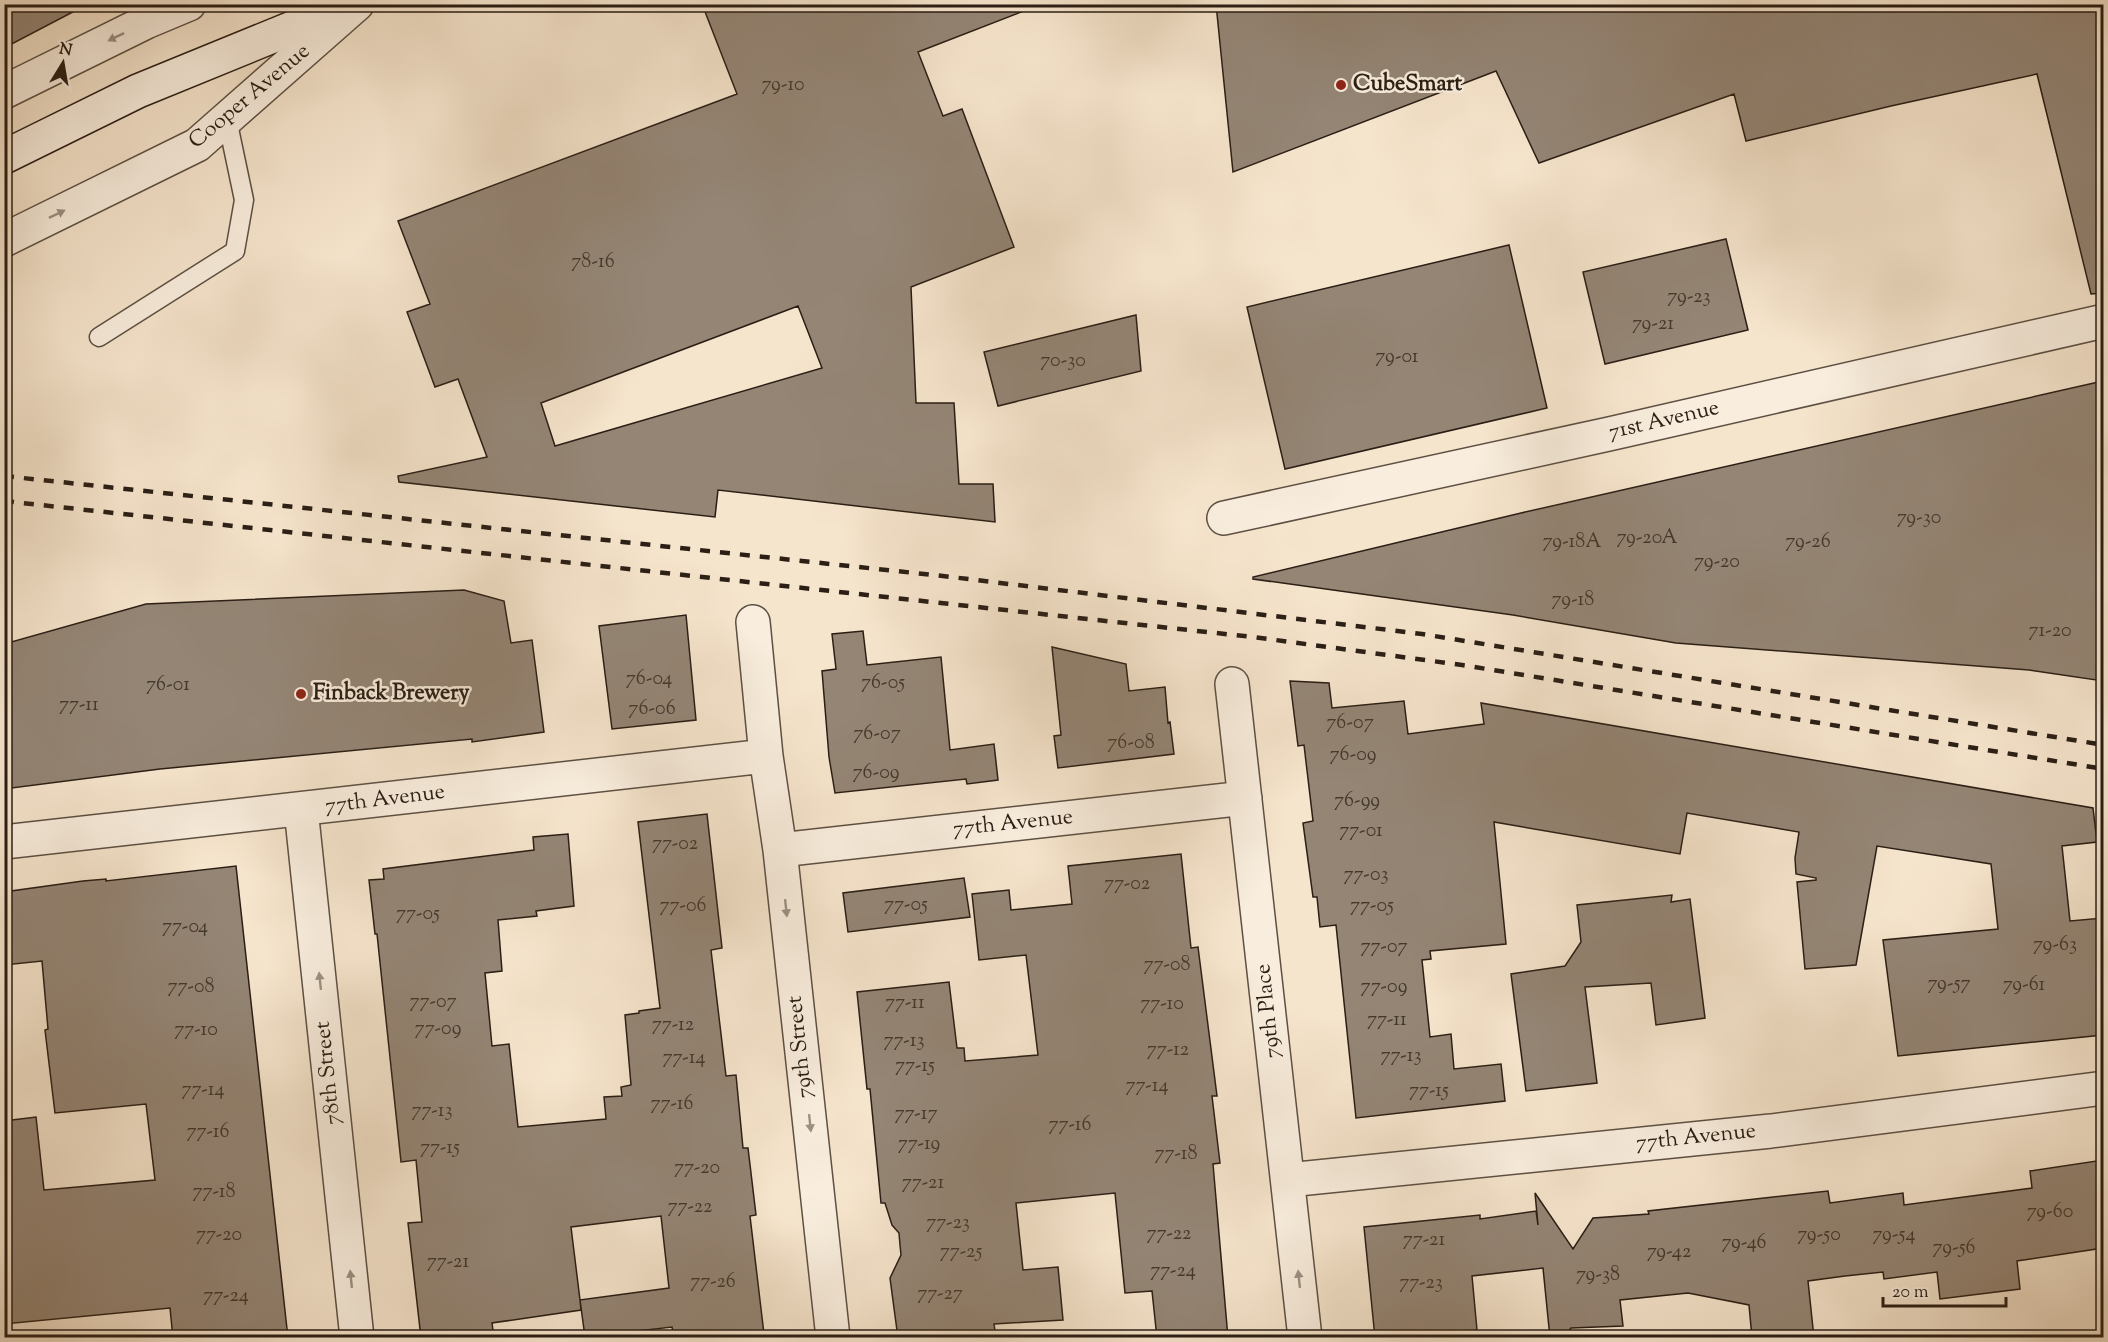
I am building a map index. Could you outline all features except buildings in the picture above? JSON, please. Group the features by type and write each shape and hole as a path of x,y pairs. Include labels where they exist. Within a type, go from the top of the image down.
{"street":[{"path":"4,92 144,13 189,4"},
{"name":"Cooper Avenue","path":"4,158 138,91 351,4"},
{"name":"Cooper Avenue","path":"4,240 197,145 357,4"},
{"name":"71st Avenue","path":"1224,518 2103,321"},
{"name":"79th Street","path":"753,622 766,756 780,850 833,1338"},
{"name":"79th Place","path":"1233,684 1305,1338"},
{"name":"77th Avenue","path":"4,843 766,756"},
{"name":"77th Avenue","path":"780,850 1245,798"},
{"name":"78th Street","path":"301,810 357,1338"},
{"name":"77th Avenue","path":"1288,1180 1771,1131 2103,1088"}],"lane":[{"path":"99,337 235,251 244,200 227,119"}],"railway":[{"path":"4,476 943,576 1422,634 2104,745"},
{"path":"4,501 1253,637 1462,665 2104,769"}],"place":[{"name":"CubeSmart","path":"1341,85"},
{"name":"Finback Brewery","path":"301,694"}]}
